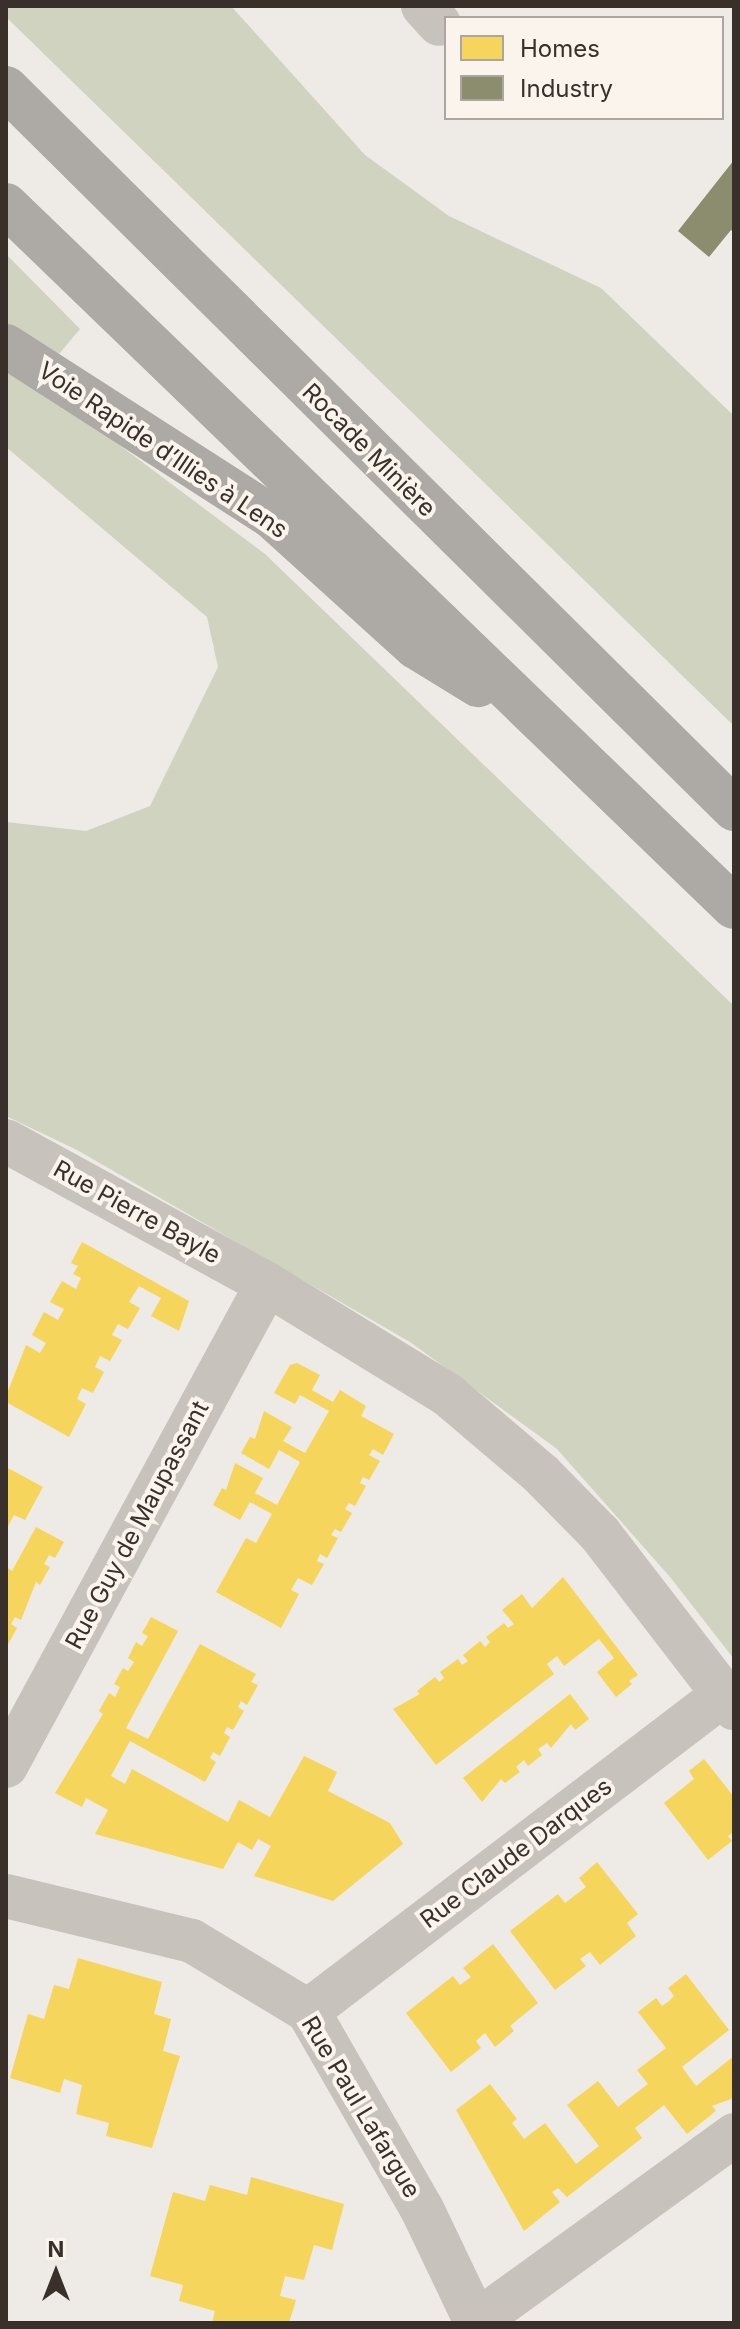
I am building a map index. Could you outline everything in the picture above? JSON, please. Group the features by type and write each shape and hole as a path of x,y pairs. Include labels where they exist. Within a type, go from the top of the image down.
{"highway":[{"name":"Rocade Minière","path":"6,88 734,809"},
{"path":"6,205 734,907"},
{"name":"Voie Rapide d’Illies à Lens","path":"6,346 272,517 416,647 548,728"}],"street":[{"name":"Rue Pierre Bayle","path":"6,1141 267,1284 448,1395 541,1474 600,1534 729,1702"},
{"name":"Rue Guy de Maupassant","path":"6,1766 267,1284"},
{"name":"Rue Claude Darques","path":"308,2011 729,1702"},
{"name":"Rue Paul Lafargue","path":"6,1896 192,1941 308,2011 422,2209 476,2322"},
{"path":"476,2322 734,2135"}],"green space":[{"path":"6,6 231,6 365,155 449,216 601,288 734,416 734,726 6,17"},
{"path":"6,254 80,329 59,354 6,323"},
{"path":"6,372 74,411 265,554 734,1006 734,1659 670,1577 557,1449 410,1342 77,1150 6,1116 6,822 86,831 150,806 218,667 207,617 6,447"}],"building: Homes":[{"path":"82,1242 189,1301 179,1331 151,1316 161,1298 139,1286 129,1302 140,1308 128,1329 118,1324 112,1335 122,1340 110,1361 100,1356 95,1367 104,1372 93,1393 82,1388 77,1399 86,1404 69,1437 6,1402 6,1396 26,1345 40,1353 46,1343 32,1335 44,1312 58,1320 64,1309 50,1302 62,1281 76,1289 81,1278 73,1274 78,1266 71,1263"},
{"path":"297,1363 320,1375 312,1390 333,1402 340,1390 366,1406 361,1416 394,1434 383,1455 373,1449 369,1455 380,1461 369,1480 363,1477 360,1483 366,1486 355,1506 349,1503 345,1509 352,1513 341,1532 335,1529 331,1535 338,1538 327,1558 320,1554 317,1561 324,1564 312,1585 298,1578 291,1590 299,1594 281,1628 216,1592 246,1538 256,1543 272,1514 250,1502 240,1520 213,1505 222,1488 226,1490 235,1463 263,1478 255,1493 277,1505 300,1462 279,1450 269,1469 241,1453 250,1437 255,1439 264,1411 292,1427 283,1441 305,1453 329,1411 300,1395 295,1404 274,1393 290,1365"},
{"path":"6,1467 43,1487 25,1520 14,1515 6,1530"},
{"path":"36,1527 64,1542 55,1558 49,1555 44,1564 50,1567 40,1585 36,1582 21,1620 15,1617 11,1624 17,1628 6,1648 6,1567 12,1571"},
{"path":"563,1577 638,1675 629,1681 632,1684 616,1697 597,1672 614,1658 599,1639 564,1666 557,1656 547,1664 554,1674 436,1765 393,1709 420,1694 417,1691 435,1677 439,1682 444,1678 440,1672 458,1659 462,1665 468,1661 463,1655 480,1641 485,1647 490,1642 486,1637 504,1623 508,1628 514,1624 502,1610 522,1594 532,1608"},
{"path":"151,1617 178,1631 126,1728 148,1739 200,1644 256,1674 251,1682 258,1685 247,1705 241,1701 238,1707 244,1711 233,1730 227,1727 224,1733 230,1737 220,1756 213,1752 210,1758 216,1762 205,1782 130,1741 111,1776 125,1784 132,1769 228,1822 239,1800 270,1817 304,1756 337,1772 328,1791 390,1823 403,1844 333,1901 254,1876 271,1846 258,1839 252,1850 238,1842 223,1869 95,1834 108,1810 86,1798 82,1807 55,1793 103,1714 99,1711 109,1693 115,1697 120,1687 114,1684 123,1668 128,1671 134,1662 128,1658 136,1642 142,1646 148,1636 142,1633"},
{"path":"570,1694 589,1719 575,1730 571,1724 551,1748 547,1743 538,1749 542,1755 528,1766 524,1760 516,1767 520,1772 505,1783 501,1779 482,1802 463,1778"},
{"path":"704,1759 734,1797 734,1832 728,1836 732,1841 708,1860 664,1803 694,1779 689,1771"},
{"path":"597,1862 638,1914 627,1923 636,1936 600,1965 590,1952 580,1959 586,1966 555,1990 510,1931 558,1894 565,1903 586,1887 579,1878"},
{"path":"493,1944 538,2003 510,2026 514,2031 495,2047 485,2033 476,2041 481,2048 451,2072 406,2013 453,1976 460,1985 471,1977 463,1968"},
{"path":"78,1958 162,1982 154,2014 171,2019 163,2051 180,2056 152,2148 106,2136 109,2123 76,2114 82,2085 64,2079 60,2093 10,2078 28,2014 44,2019 54,1985 69,1989"},
{"path":"686,1974 729,2030 682,2067 696,2086 734,2056 734,2098 712,2106 716,2111 687,2134 664,2105 635,2128 642,2138 567,2197 558,2188 552,2192 560,2202 524,2231 456,2110 490,2084 517,2119 512,2123 524,2139 545,2123 576,2164 599,2146 567,2105 598,2081 618,2107 648,2084 637,2070 666,2048 638,2012 656,1998 662,2006 669,2001 674,1996 668,1988"},
{"path":"251,2177 344,2204 332,2250 314,2245 304,2280 285,2276 280,2296 296,2300 289,2323 212,2323 215,2311 179,2301 183,2285 150,2276 173,2192 205,2201 210,2185 247,2195"}],"building: Industry":[{"path":"734,160 734,233 731,230 709,257 678,231"}]}
